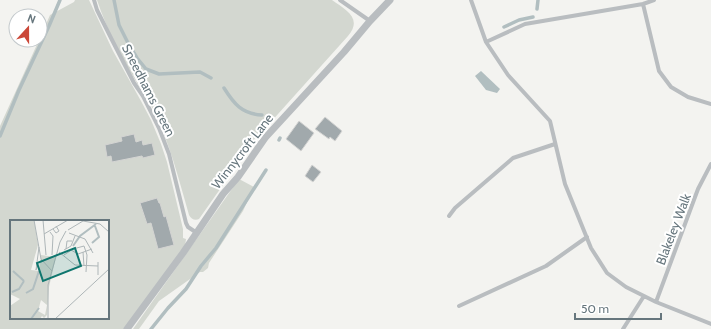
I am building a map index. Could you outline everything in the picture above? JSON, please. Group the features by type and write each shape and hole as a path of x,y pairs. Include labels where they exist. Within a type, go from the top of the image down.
{"street":[{"name":"Sneedhams Green","path":"94,0 97,10 111,38 159,128 169,154 186,223 188,227 197,233"},
{"path":"340,0 370,21"},
{"name":"Winnycroft Lane","path":"127,329 183,253 223,194 238,177 265,138 390,0"},
{"path":"471,0 486,42 508,75 550,121 565,184 591,248 607,273 626,287 656,302 711,324"},
{"path":"486,42 525,24 643,4 654,0"},
{"path":"643,4 659,72 671,87 688,97 711,104"},
{"path":"449,216 455,208 513,158 555,144"},
{"name":"Blakeley Walk","path":"656,302 698,189 711,164"},
{"path":"459,306 546,266 587,237"},
{"path":"623,329 644,296"}],"shaded area":[{"path":"75,0 89,0 113,51 151,120 161,144 167,162 183,229 183,238 186,239 185,246 124,329 0,329 0,126 35,48 48,48 48,20 50,15 74,2"},
{"path":"97,0 332,0 343,7 351,15 354,24 348,36 251,144 199,219 195,220 189,215 174,162 160,124 115,44"},
{"path":"481,71 500,89 497,93 486,90 475,76"},
{"path":"239,179 254,187 243,211 209,263 208,268 159,301 139,329 133,329"}],"building":[{"path":"325,117 342,131 335,141 330,137 329,139 315,129"},
{"path":"299,121 314,133 301,151 286,139"},
{"path":"134,134 136,142 142,140 143,145 152,143 155,155 112,162 111,156 107,157 105,145 122,141 121,137"},
{"path":"312,165 321,172 313,182 305,176"},
{"path":"157,198 164,217 166,216 174,245 158,249 151,223 147,224 140,203"}],"waterway":[{"path":"0,136 60,0"},
{"path":"114,0 119,25 137,58 146,69 159,74 200,72 211,78"},
{"path":"537,9 538,0"},
{"path":"504,27 519,20 533,17"},
{"path":"224,88 231,99 239,107 249,113 262,115"},
{"path":"151,329 186,289 201,266 216,248 266,170"}]}
